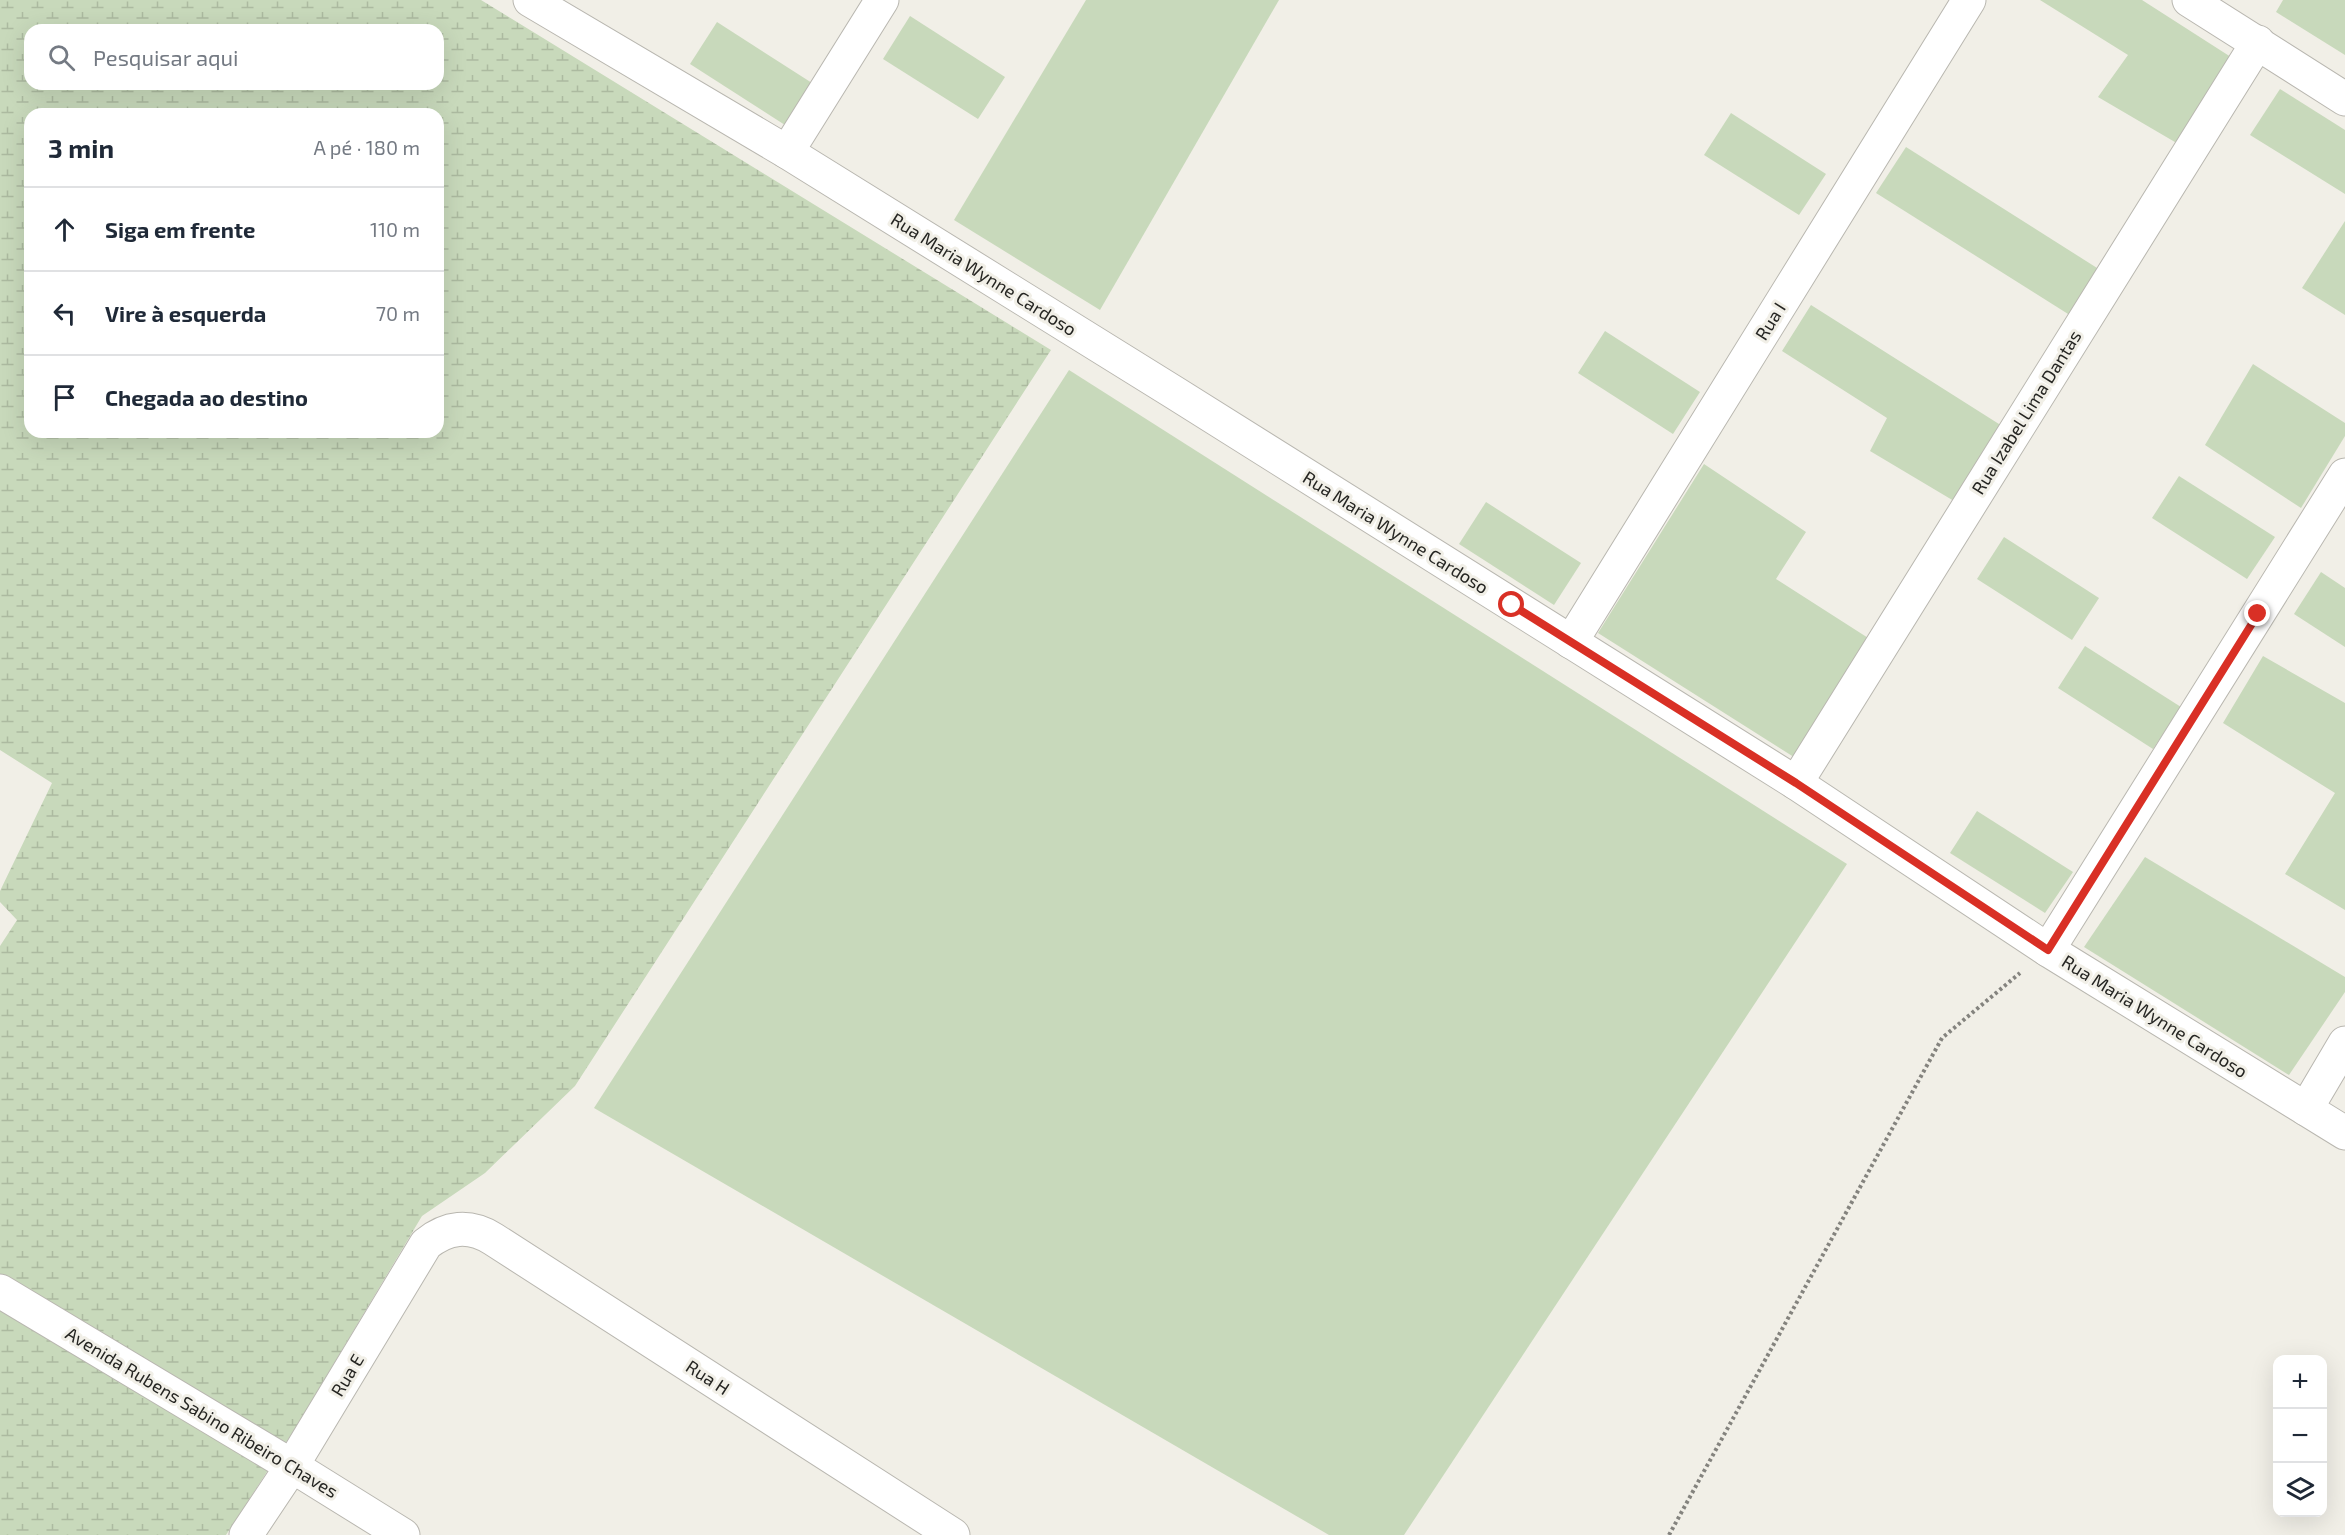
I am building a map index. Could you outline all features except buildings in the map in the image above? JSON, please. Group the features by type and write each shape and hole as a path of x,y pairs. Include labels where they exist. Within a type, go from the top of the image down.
{"street":[{"path":"787,152 882,0"},
{"name":"Rua I","path":"1571,642 1969,0"},
{"name":"Rua Maria Wynne Cardoso","path":"540,2 787,152 1571,642 1796,783 2048,950 2345,1133"},
{"path":"2205,4 2345,99"},
{"name":"Rua Izabel Lima Dantas","path":"1796,783 2258,42"},
{"path":"2048,950 2345,475"},
{"path":"2306,1108 2345,1043"},
{"name":"Rua E","path":"246,1535 292,1466 426,1244 446,1231 458,1228"},
{"name":"Rua H","path":"458,1228 472,1229 493,1239 954,1535"},
{"name":"Avenida Rubens Sabino Ribeiro Chaves","path":"0,1291 403,1535"}],"path":[{"path":"1669,1535 1942,1038 2048,950"}],"green space":[{"path":"0,0 481,0 1051,350 575,1086 485,1173 422,1216 296,1427 226,1535 0,1535 0,946 17,920 0,902 0,891 52,783 0,750"},
{"path":"1086,0 1279,0 1100,310 954,220"},
{"path":"2040,0 2142,0 2234,59 2180,145 2098,97 2128,55"},
{"path":"2283,0 2345,0 2345,55 2276,12"},
{"path":"910,16 1005,77 978,119 883,59"},
{"path":"717,22 812,83 785,125 690,64"},
{"path":"2280,89 2345,130 2345,194 2250,135"},
{"path":"1731,113 1826,174 1799,215 1704,155"},
{"path":"1906,147 2105,273 2076,319 1876,193"},
{"path":"2345,221 2345,315 2302,288"},
{"path":"1811,305 2010,431 1959,504 1870,451 1887,418 1782,351"},
{"path":"1605,331 1700,392 1673,434 1578,373"},
{"path":"2253,364 2345,423 2345,436 2301,508 2205,445"},
{"path":"1069,370 1847,864 1404,1535 1329,1535 594,1108"},
{"path":"1704,464 1806,532 1776,579 1876,643 1797,759 1598,633"},
{"path":"2179,476 2275,537 2247,579 2152,518"},
{"path":"1486,502 1581,563 1554,605 1459,544"},
{"path":"2004,537 2099,598 2072,640 1977,579"},
{"path":"2321,572 2345,588 2345,647 2294,614"},
{"path":"2085,646 2181,707 2153,749 2058,688"},
{"path":"2263,656 2345,703 2345,910 2285,874 2335,793 2223,723"},
{"path":"1977,811 2073,872 2045,913 1950,853"},
{"path":"2145,857 2345,977 2345,992 2289,1075 2084,947"}],"route":[{"path":"1512,605 1796,783 2048,950 2258,614"}]}
